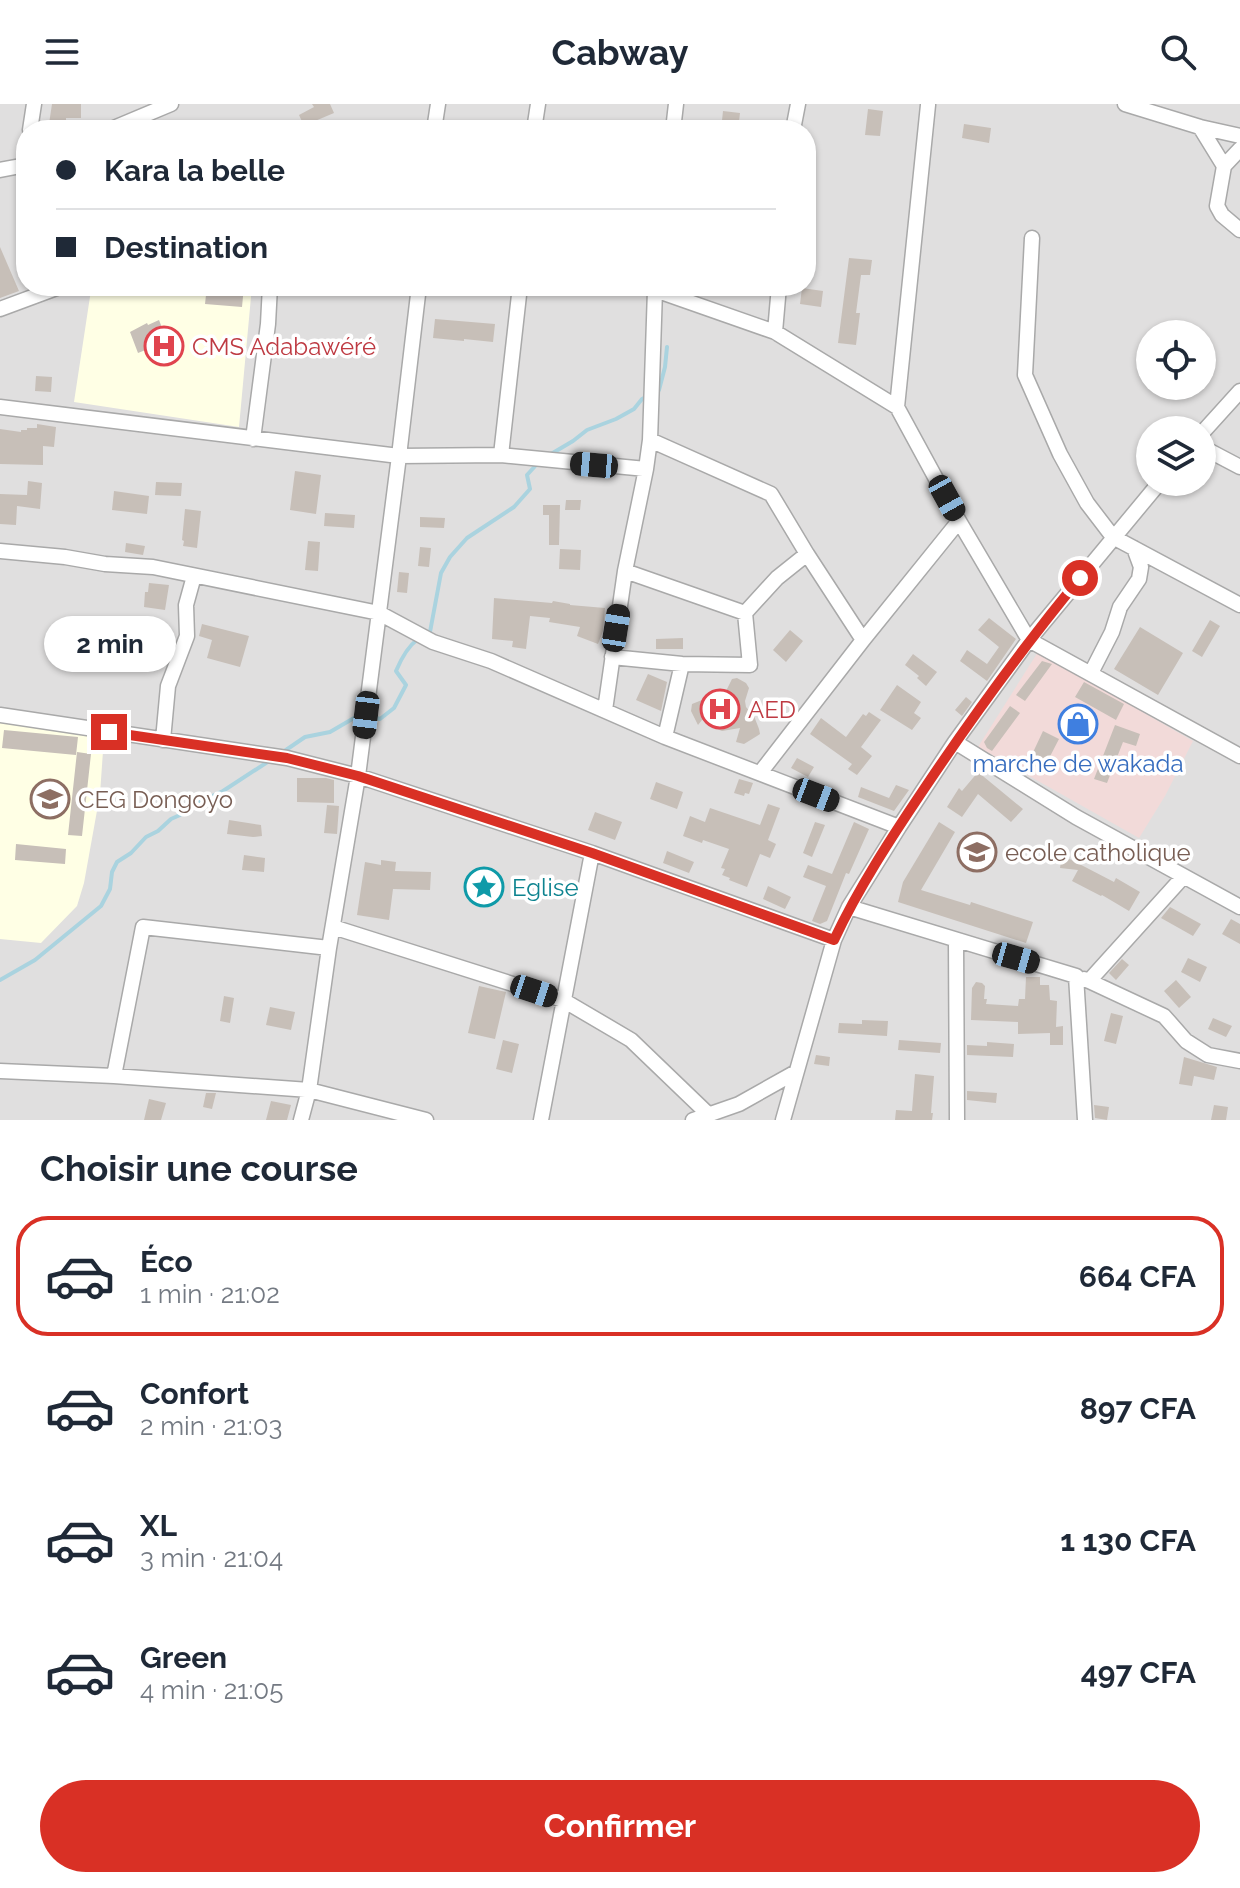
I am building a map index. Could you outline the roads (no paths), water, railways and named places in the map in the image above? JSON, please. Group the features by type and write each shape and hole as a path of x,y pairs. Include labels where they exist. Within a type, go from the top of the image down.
{"street":[{"path":"133,120 171,104"},
{"path":"897,407 928,104"},
{"path":"1125,104 1240,136"},
{"path":"1200,127 1224,166"},
{"path":"1240,149 1224,166 1217,206 1222,215 1240,230"},
{"path":"1032,238 1025,375 1060,454 1087,503 1113,537 1240,605"},
{"path":"0,309 35,296"},
{"path":"253,439 269,296"},
{"path":"301,1120 309,1090 358,776 418,296"},
{"path":"501,455 519,296"},
{"path":"605,710 625,571 650,440 652,296"},
{"path":"677,296 775,332 897,407 1029,640 1240,756"},
{"path":"775,332 778,296"},
{"path":"1216,418 1240,391"},
{"path":"0,407 399,456 501,455 646,469"},
{"path":"650,440 771,494 863,640"},
{"path":"1216,454 1240,467"},
{"path":"783,1120 834,940 849,907 955,742 1029,640 1148,496"},
{"path":"760,773 959,521"},
{"path":"1091,673 1112,632 1120,607 1139,579 1141,567 1134,548"},
{"path":"0,551 153,567 379,613 433,642 491,661 665,737 899,827"},
{"path":"612,657 682,664 750,665 745,613 777,578 807,554"},
{"path":"625,571 745,613"},
{"path":"163,740 168,686 187,636 186,605 194,576"},
{"path":"665,737 682,664"},
{"path":"0,715 271,755 358,776 592,853 834,940"},
{"path":"955,742 1076,817 1240,907"},
{"path":"541,1120 592,853"},
{"path":"1085,1120 1083,979 1183,877"},
{"path":"849,907 1083,979 1164,1016 1186,1041 1208,1055 1240,1061"},
{"path":"114,1076 143,927 329,948"},
{"path":"333,927 563,1000 631,1040 701,1117 739,1104 796,1072"},
{"path":"956,941 957,1120"},
{"path":"0,1071 309,1090 426,1120"}],"waterway":[{"path":"656,392 665,367 667,347"},
{"path":"551,454 587,430 634,409 648,396"},
{"path":"425,635 430,632 441,573 450,557 467,538 514,507 530,489 527,475 537,464"},
{"path":"370,716 380,719 394,708 406,685 396,671 418,639"},
{"path":"283,752 305,737 330,732 361,716"},
{"path":"0,980 35,960 101,906 110,889 117,862 146,837 269,761"}],"place":[{"name":"CMS Adabawéré","path":"164,346"},
{"name":"AED","path":"720,709"},
{"name":"marche de wakada","path":"1078,724"},
{"name":"CEG Dongoyo","path":"50,799"},
{"name":"ecole catholique","path":"977,852"},
{"name":"Eglise","path":"484,887"}]}
